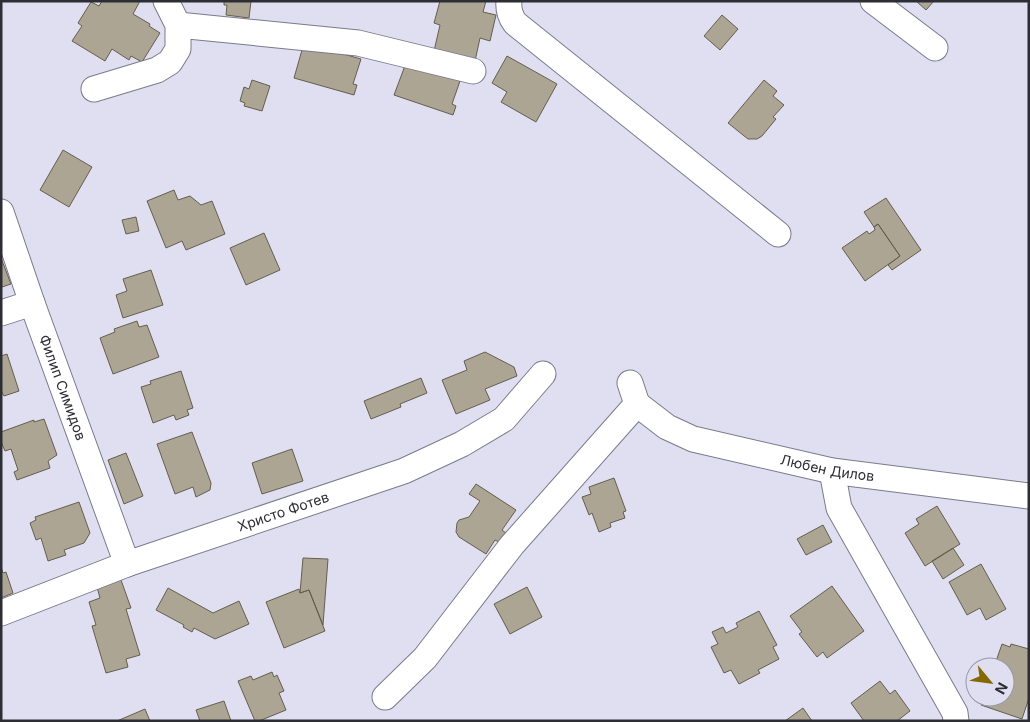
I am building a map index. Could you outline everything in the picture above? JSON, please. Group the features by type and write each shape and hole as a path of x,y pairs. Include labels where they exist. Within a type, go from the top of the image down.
{"street":[{"path":"94,89 157,70 170,62 178,49 178,26 166,1"},
{"path":"510,1 508,8 510,16 515,23 778,234"},
{"path":"873,1 935,48"},
{"path":"178,26 358,43 473,71"},
{"name":"Филип Симидов","path":"1,212 127,564"},
{"path":"1,313 32,302"},
{"name":"Христо Фотев","path":"1,613 127,564 404,471 462,444 504,418 544,374"},
{"name":"Любен Дилов","path":"385,697 425,658 512,545 634,394 667,427 693,438 832,471 1029,496"},
{"path":"832,471 839,508 955,712 956,721"}],"building":[{"path":"102,1 140,1 133,14 150,24 149,26 160,33 142,62 131,56 129,60 112,49 105,61 72,41 82,26 78,23 91,2 99,6"},
{"path":"224,1 251,1 249,18 226,15 227,5 224,5"},
{"path":"440,1 486,1 483,12 496,15 490,41 480,38 475,61 434,51 440,25 434,23"},
{"path":"916,1 934,1 926,10"},
{"path":"722,15 738,29 720,50 704,36"},
{"path":"304,43 361,59 353,84 357,85 354,95 294,78"},
{"path":"507,56 557,84 536,122 501,102 507,92 492,83"},
{"path":"406,63 460,81 452,104 456,106 453,115 394,95"},
{"path":"252,80 270,86 262,111 244,106 245,103 240,101 244,87 249,89"},
{"path":"764,80 777,91 773,96 784,105 773,117 776,119 762,136 757,139 748,139 728,123"},
{"path":"63,150 92,167 69,207 40,190"},
{"path":"174,190 178,200 190,196 201,205 212,201 225,234 186,250 182,241 166,248 147,201"},
{"path":"886,198 921,250 892,270 888,265 900,256 878,224 874,227 864,212"},
{"path":"136,217 139,231 126,234 122,220"},
{"path":"878,224 900,256 865,281 842,248 867,231 869,234 875,230 874,227"},
{"path":"264,233 280,270 246,285 230,248"},
{"path":"1,258 11,284 2,287 1,285"},
{"path":"151,270 163,305 123,318 116,295 127,291 123,279"},
{"path":"137,321 139,327 147,325 159,357 113,374 100,338 115,332 114,329"},
{"path":"485,352 514,367 517,376 485,389 490,400 456,414 442,380 467,370 464,361"},
{"path":"7,354 19,391 4,396 1,391 1,356"},
{"path":"181,371 193,408 187,410 189,415 176,420 174,415 153,423 141,387 151,384 150,381"},
{"path":"421,378 427,393 400,404 401,407 371,419 364,401"},
{"path":"44,419 57,455 48,461 50,468 17,480 14,472 18,470 11,449 5,451 1,442 1,432 34,420 34,422"},
{"path":"192,432 211,483 210,490 196,497 193,487 175,494 157,444"},
{"path":"292,449 303,481 262,494 252,463"},
{"path":"126,453 143,496 124,504 108,460"},
{"path":"614,478 626,511 623,512 625,518 610,523 611,527 599,532 592,513 589,515 582,497 591,494 589,487"},
{"path":"476,484 516,510 502,530 506,533 499,542 495,540 486,554 459,537 456,532 459,520 469,517 480,501 469,494"},
{"path":"79,502 90,533 84,543 64,550 66,555 48,561 41,538 36,540 30,523 36,520 35,517"},
{"path":"937,506 960,544 925,566 905,533 919,524 916,519"},
{"path":"823,525 832,542 806,555 797,539"},
{"path":"953,548 964,565 943,579 932,561"},
{"path":"303,558 328,559 323,625 309,590 300,593"},
{"path":"981,564 1006,609 986,620 980,608 967,615 949,582"},
{"path":"1,567 3,573 6,572 13,593 1,598"},
{"path":"121,580 131,608 126,609 140,655 126,659 128,667 106,673 92,626 96,625 89,602 100,598 97,587"},
{"path":"832,586 864,631 827,658 823,652 817,657 799,634 802,632 790,616"},
{"path":"527,587 542,617 510,634 494,604"},
{"path":"168,588 213,613 239,601 249,624 215,639 194,628 192,632 183,627 184,625 156,610"},
{"path":"299,589 300,593 309,590 325,631 284,648 266,602"},
{"path":"759,611 777,645 773,647 779,659 758,670 760,673 739,684 731,670 724,673 711,647 718,644 712,632 723,627 726,633 738,627 736,623"},
{"path":"1002,644 1010,647 1011,644 1029,649 1029,698 1022,719 987,707 1015,707 1015,657 997,657"},
{"path":"272,672 274,677 277,675 284,691 279,693 286,710 255,721 238,681 251,676 253,680"},
{"path":"880,681 890,694 895,690 910,711 897,721 864,721 851,703"},
{"path":"224,701 231,721 200,721 196,710"},
{"path":"803,708 812,721 785,721"},
{"path":"145,709 150,721 117,721"}]}
